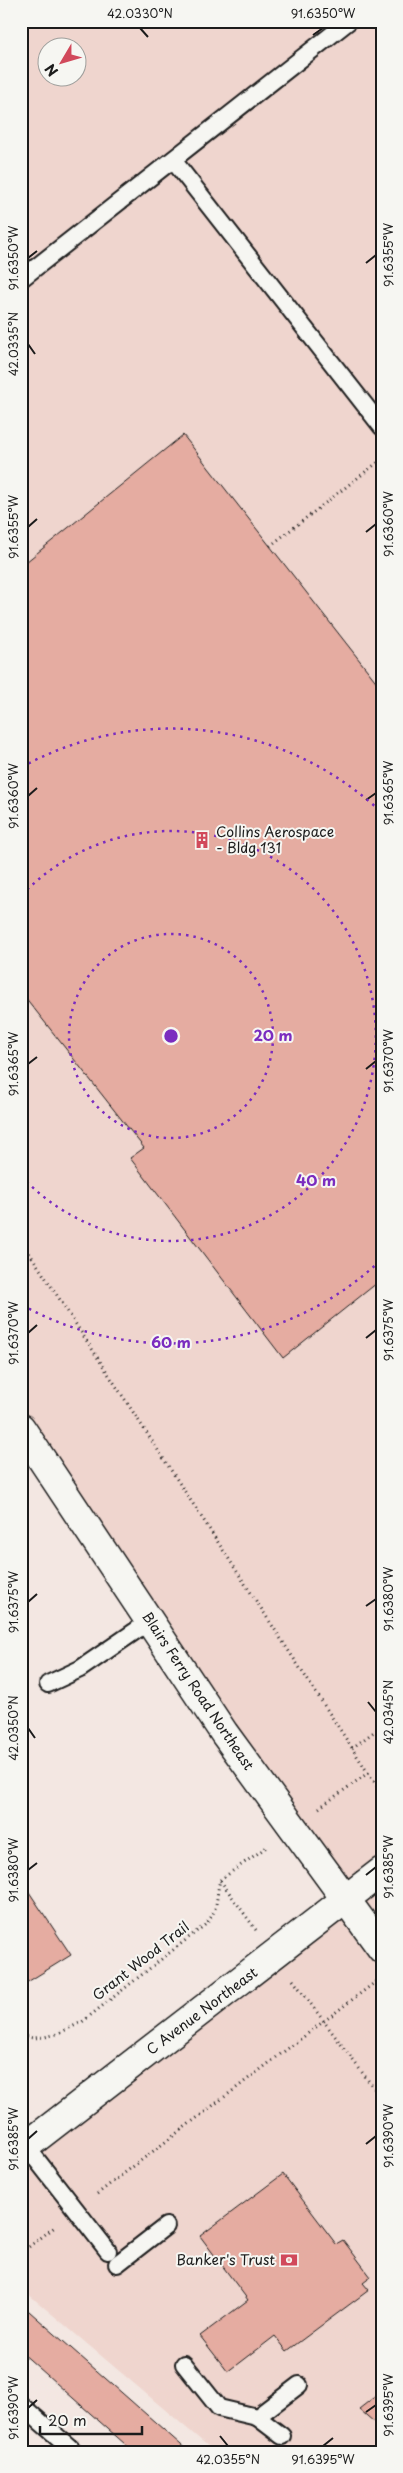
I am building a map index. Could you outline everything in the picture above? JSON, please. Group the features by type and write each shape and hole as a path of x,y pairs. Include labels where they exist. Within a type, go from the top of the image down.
{"main road":[{"name":"Blairs Ferry Road Northeast","path":"21,1428 224,1733 382,1949"},
{"name":"C Avenue Northeast","path":"24,2148 382,1871"}],"lane":[{"path":"21,279 349,21"},
{"path":"173,160 382,427"},
{"path":"48,1684 80,1668 150,1621"},
{"path":"24,2148 112,2258 166,2226"},
{"path":"184,2364 219,2408 258,2417 282,2436"},
{"path":"258,2417 299,2386"},
{"path":"21,2405 75,2452"}],"path":[{"path":"270,546 382,459"},
{"path":"21,1240 382,1793"},
{"path":"352,1748 382,1726"},
{"path":"347,1788 368,1773"},
{"path":"233,1871 220,1880 236,1902"},
{"name":"Grant Wood Trail","path":"21,2036 33,2038 58,2034 82,2022 103,2006 206,1924 214,1914 218,1904 220,1880"},
{"path":"21,2253 382,1978"},
{"path":"324,2022 382,2100"}],"shaded area":[{"path":"21,21 382,21 382,2452 215,2452 21,2288 21,2150 346,1899 21,1428"}],"building":[{"name":"Collins Aerospace - Bldg 131","path":"183,435 382,689 382,1279 283,1358 130,1158 144,1148 21,992 21,566"},
{"path":"21,1880 71,1955 21,1986"},
{"name":"Banker's Trust","path":"283,2174 336,2244 343,2240 371,2277 363,2283 369,2290 287,2351 275,2336 228,2372 200,2336 248,2300 200,2236"},
{"path":"21,2304 189,2452 134,2452 21,2352"},
{"path":"382,2391 382,2429 359,2409"}],"place":[{"name":"Collins Aerospace - Bldg 131","path":"202,840"},
{"name":"Banker's Trust","path":"289,2260"}]}
